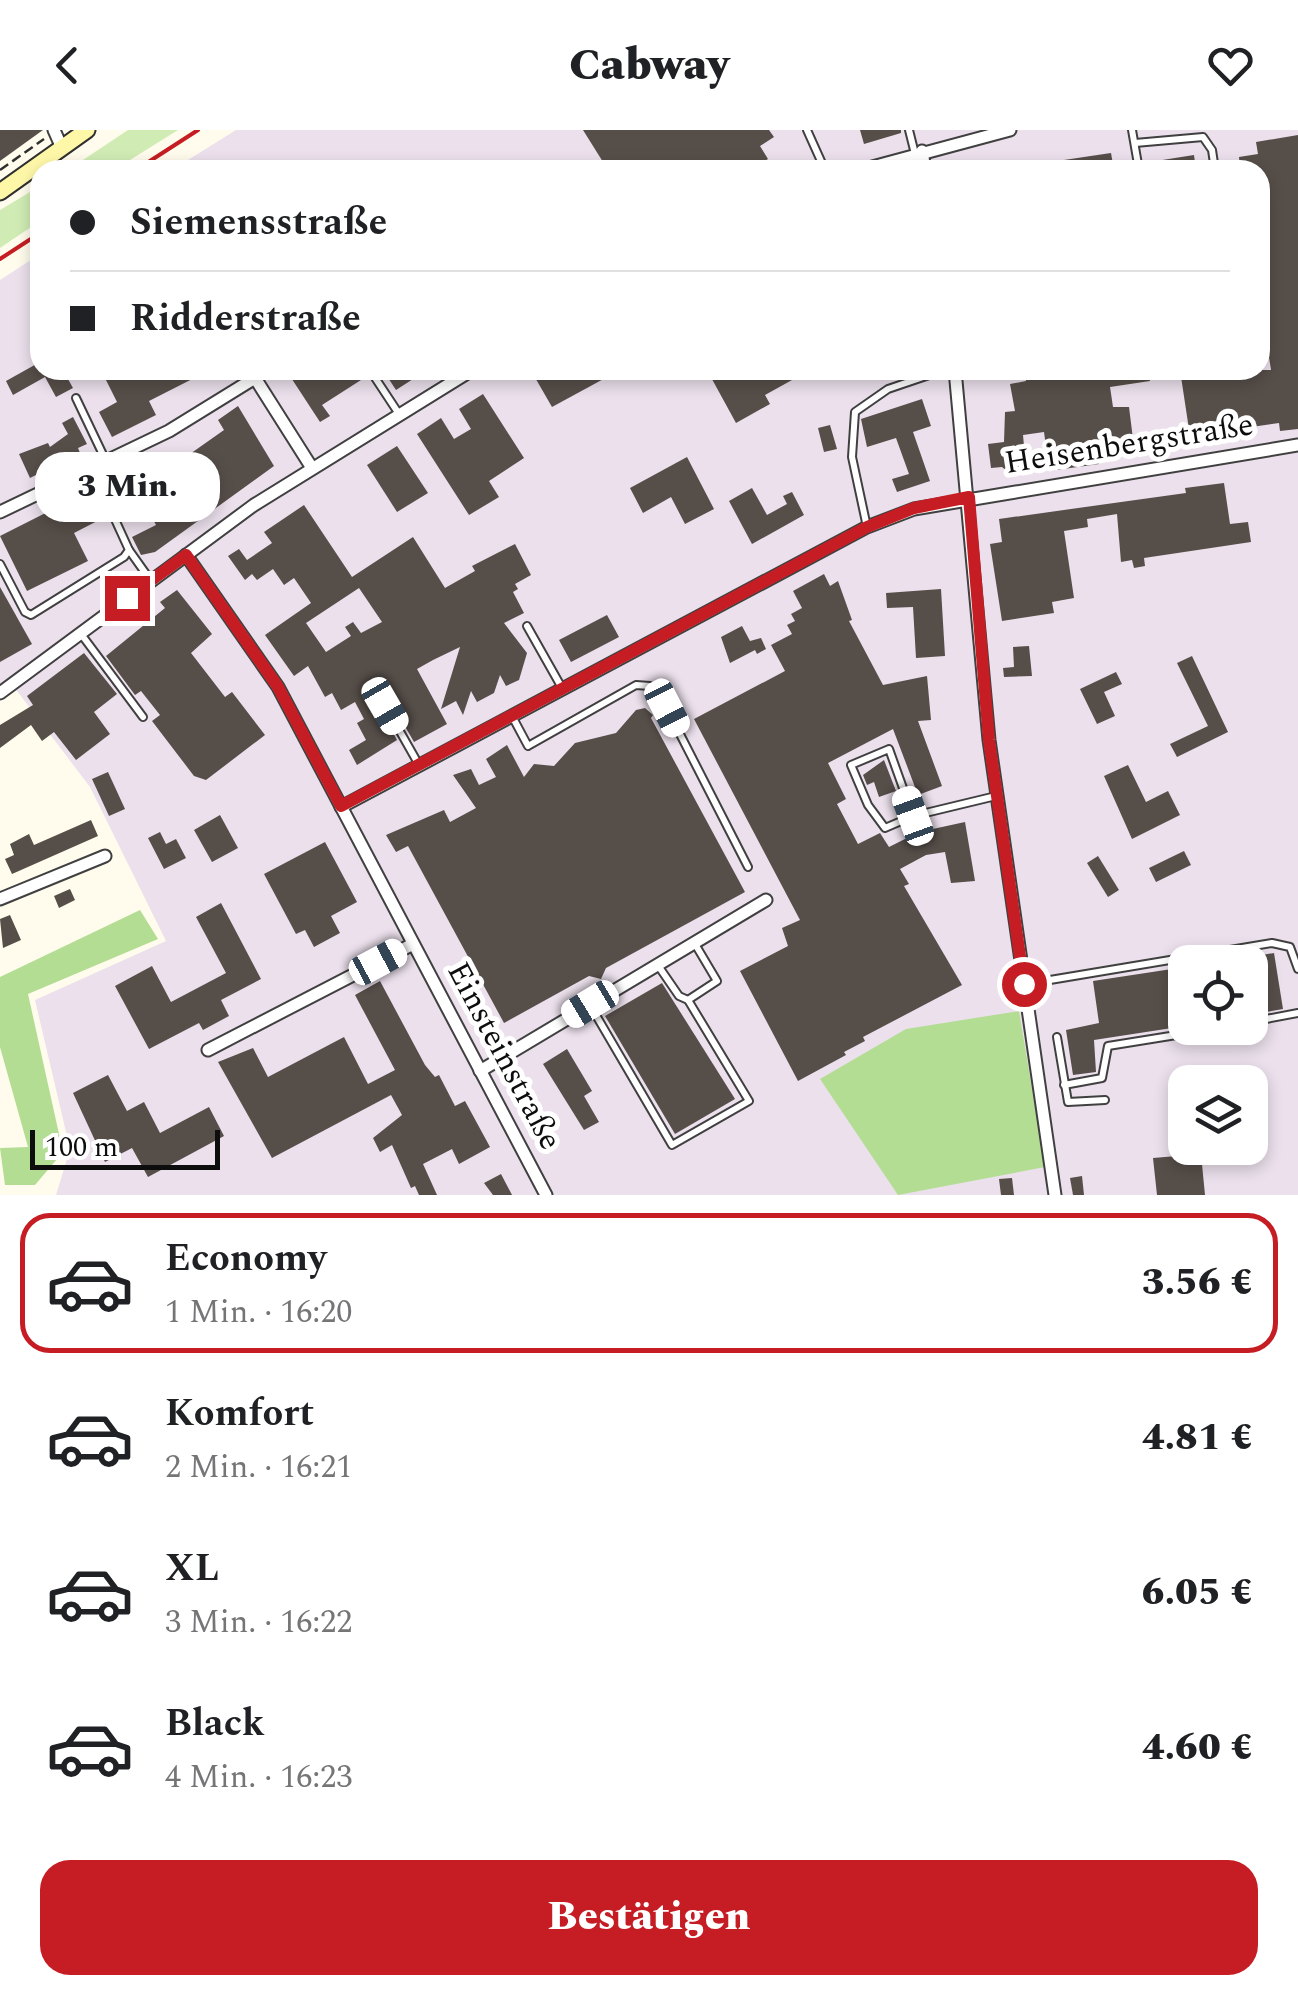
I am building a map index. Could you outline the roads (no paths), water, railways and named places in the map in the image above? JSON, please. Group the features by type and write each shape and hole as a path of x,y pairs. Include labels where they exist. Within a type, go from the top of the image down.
{"main road":[{"path":"45,160 87,130"},
{"path":"0,192 30,171"}],"street":[{"path":"56,130 62,148"},
{"path":"893,160 1010,130"},
{"path":"919,152 922,160"},
{"path":"0,512 106,462 243,380"},
{"path":"257,380 312,468"},
{"path":"0,693 186,555 312,468 455,380"},
{"path":"955,380 997,796 1055,1195"},
{"name":"Heisenbergstraße","path":"341,806 867,527 914,508 1298,445"},
{"name":"Einsteinstraße","path":"186,555 278,687 546,1195"},
{"path":"0,899 105,856"},
{"path":"480,1071 766,900"},
{"name":"Einsteinstraße","path":"208,1050 413,944"}],"lane":[{"path":"806,130 820,160"},
{"path":"910,130 919,152"},
{"path":"1132,130 1138,160"},
{"path":"1134,144 1203,137 1214,160"},
{"path":"377,380 399,414"},
{"path":"867,527 852,456 855,412 888,389 915,380"},
{"path":"76,398 106,462"},
{"path":"92,469 129,550 151,581"},
{"path":"0,564 25,612 30,614 124,557 129,550"},
{"path":"527,626 562,688"},
{"path":"80,633 143,717"},
{"path":"511,716 528,746 636,685 650,686 661,697 748,867"},
{"path":"385,706 419,765"},
{"path":"913,816 889,749 851,765 868,805 885,828 913,816 997,796"},
{"path":"688,1000 717,982 693,942"},
{"path":"1024,984 1272,943 1290,947 1298,969"},
{"path":"590,1004 672,1145 749,1100 688,1000 678,996 657,964"},
{"path":"1268,1019 1298,1013"},
{"path":"1064,1085 1102,1078 1108,1046 1168,1036"},
{"path":"1057,1037 1064,1085 1072,1104 1105,1100"}],"railway":[{"path":"152,160 198,130"},
{"path":"0,259 30,240"}]}
